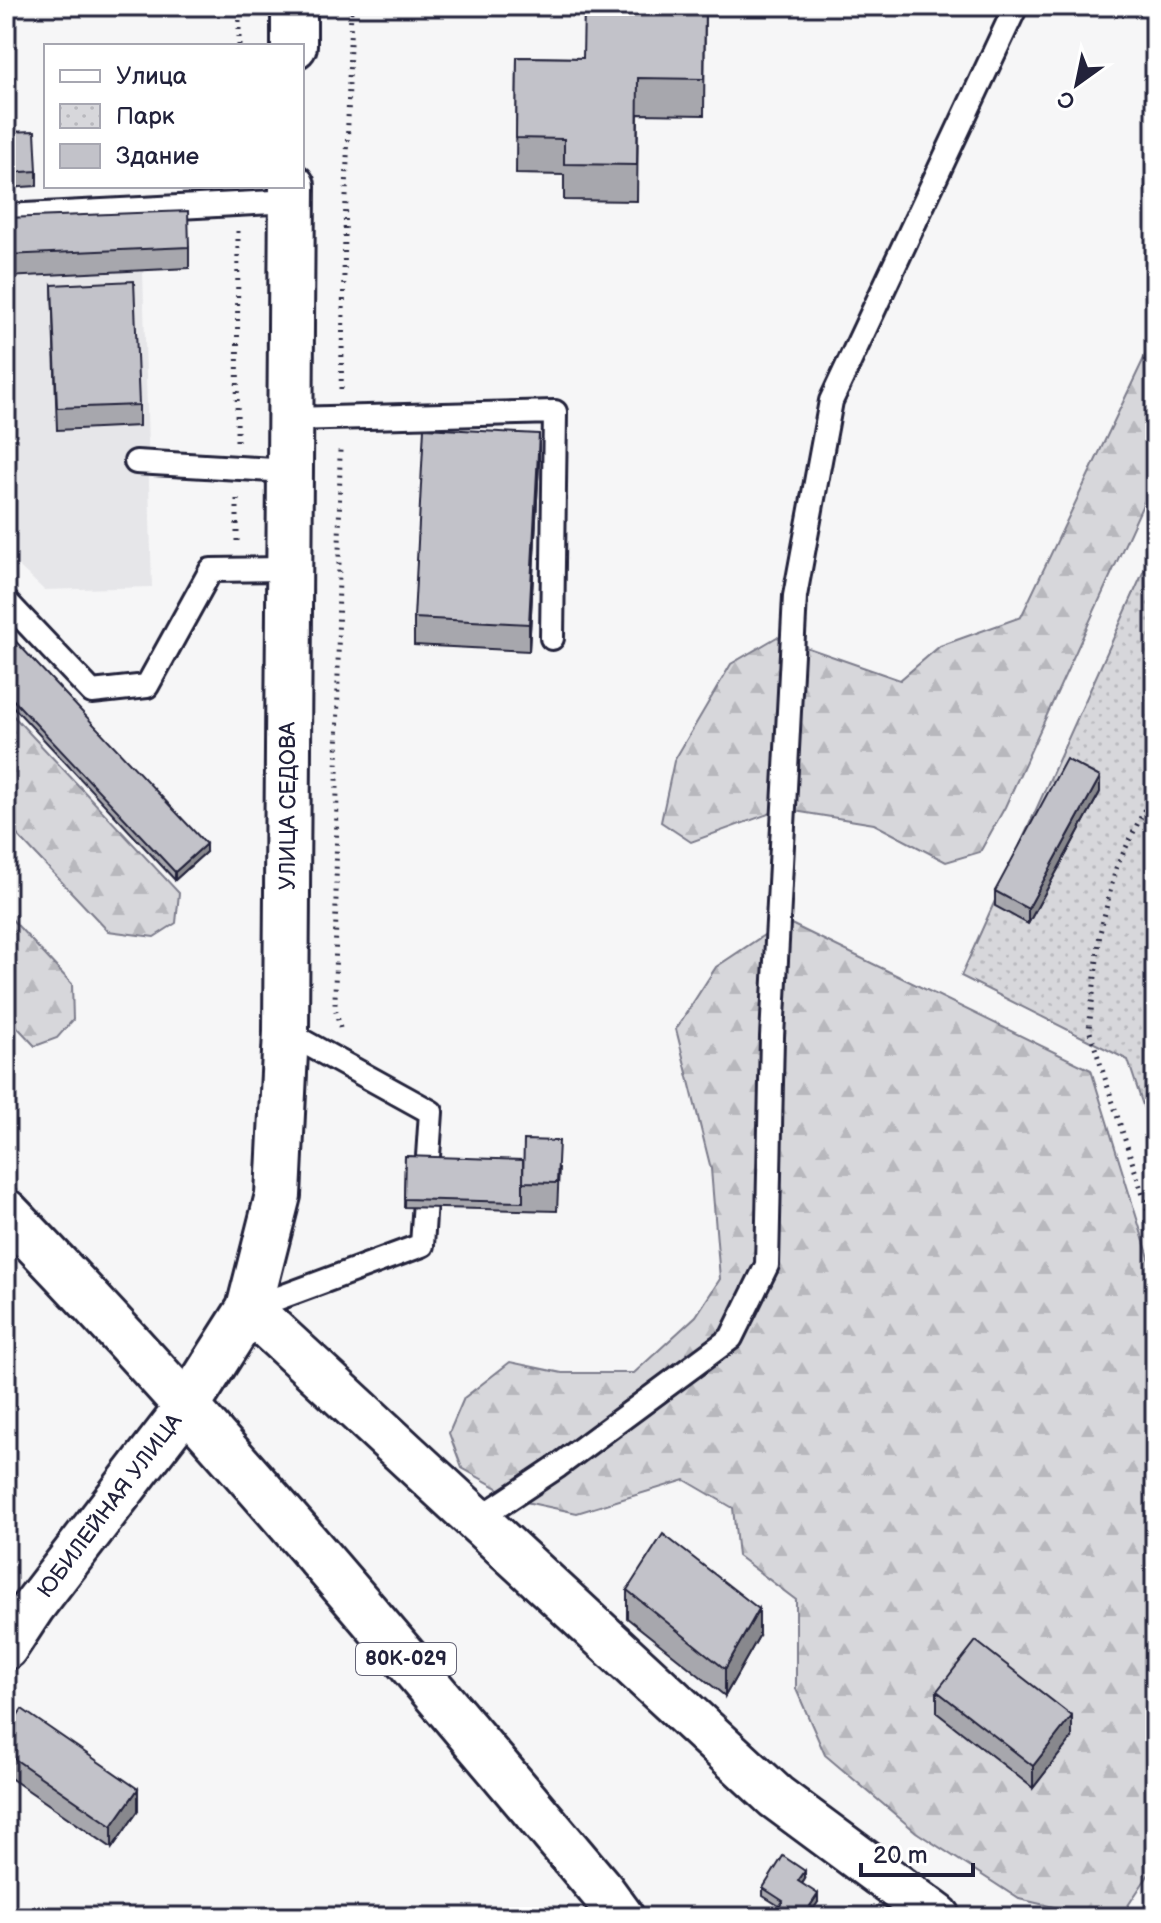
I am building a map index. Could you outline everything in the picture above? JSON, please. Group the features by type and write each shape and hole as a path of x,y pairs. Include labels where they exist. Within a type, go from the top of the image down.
{"main road":[{"path":"294,6 294,44"},
{"name":"УЛИЦА СЕДОВА","path":"188,1405 249,1309 278,1195 286,1032 292,194"},
{"name":"80К-029","path":"6,1212 188,1405 621,1917"},
{"path":"249,1309 776,1797 935,1916"}],"street":[{"name":"ЮБИЛЕЙНАЯ УЛИЦА","path":"6,1648 33,1607 188,1405"}],"lane":[{"path":"477,1520 558,1466 731,1338 767,1265 772,1037 795,596 831,401 1016,6"},
{"path":"6,216 238,203 292,194"},
{"path":"291,419 555,412 552,638"},
{"path":"136,462 290,471"},
{"path":"6,601 92,692 147,686 211,570 289,569"},
{"path":"249,1309 422,1245 431,1112 286,1032"}],"path":[{"path":"239,6 239,44"},
{"path":"349,1068 335,1008 340,418 351,6"},
{"path":"236,570 238,203"},
{"path":"1155,788 1116,868 1100,933 1089,1029 1155,1232"}],"shaded area":[{"path":"143,271 152,587 44,590 6,554 6,277"}],"green space":[{"path":"1155,335 1155,478 1005,807 980,852 946,862 874,824 782,809 691,842 661,822 674,761 731,664 777,637 900,680 940,646 1021,617"},
{"path":"1155,546 1155,1142 1128,1060 961,976"},
{"path":"6,708 179,893 176,923 154,937 108,931 6,823"},
{"path":"6,913 72,984 73,1020 57,1038 35,1046 6,1015"},
{"path":"785,921 1091,1070 1155,1277 1155,1865 1121,1916 1080,1913 1019,1899 916,1832 825,1755 796,1689 796,1600 738,1556 733,1508 685,1480 577,1513 521,1501 462,1468 449,1433 464,1398 510,1362 562,1373 634,1373 696,1316 720,1279 711,1169 676,1029 716,967"}],"building":[{"path":"584,6 705,6 704,79 638,78 637,165 564,164 564,139 516,138 517,57 583,58"},
{"path":"35,131 37,171 6,173 6,132"},
{"path":"188,211 189,247 6,255 6,218"},
{"path":"134,281 139,405 57,408 52,285"},
{"path":"424,428 539,434 529,624 414,618"},
{"path":"6,631 206,844 175,872 6,692"},
{"path":"1066,759 1100,777 1028,909 995,891"},
{"path":"524,1140 559,1141 557,1183 523,1182"},
{"path":"405,1156 523,1160 523,1202 404,1199"},
{"path":"663,1534 759,1609 725,1669 627,1590"},
{"path":"976,1641 1072,1716 1033,1766 937,1691"},
{"path":"22,1709 138,1789 112,1826 6,1753 6,1732"},
{"path":"783,1856 805,1871 798,1881 818,1894 810,1906 826,1917 790,1917 778,1909 783,1901 763,1888"}]}
